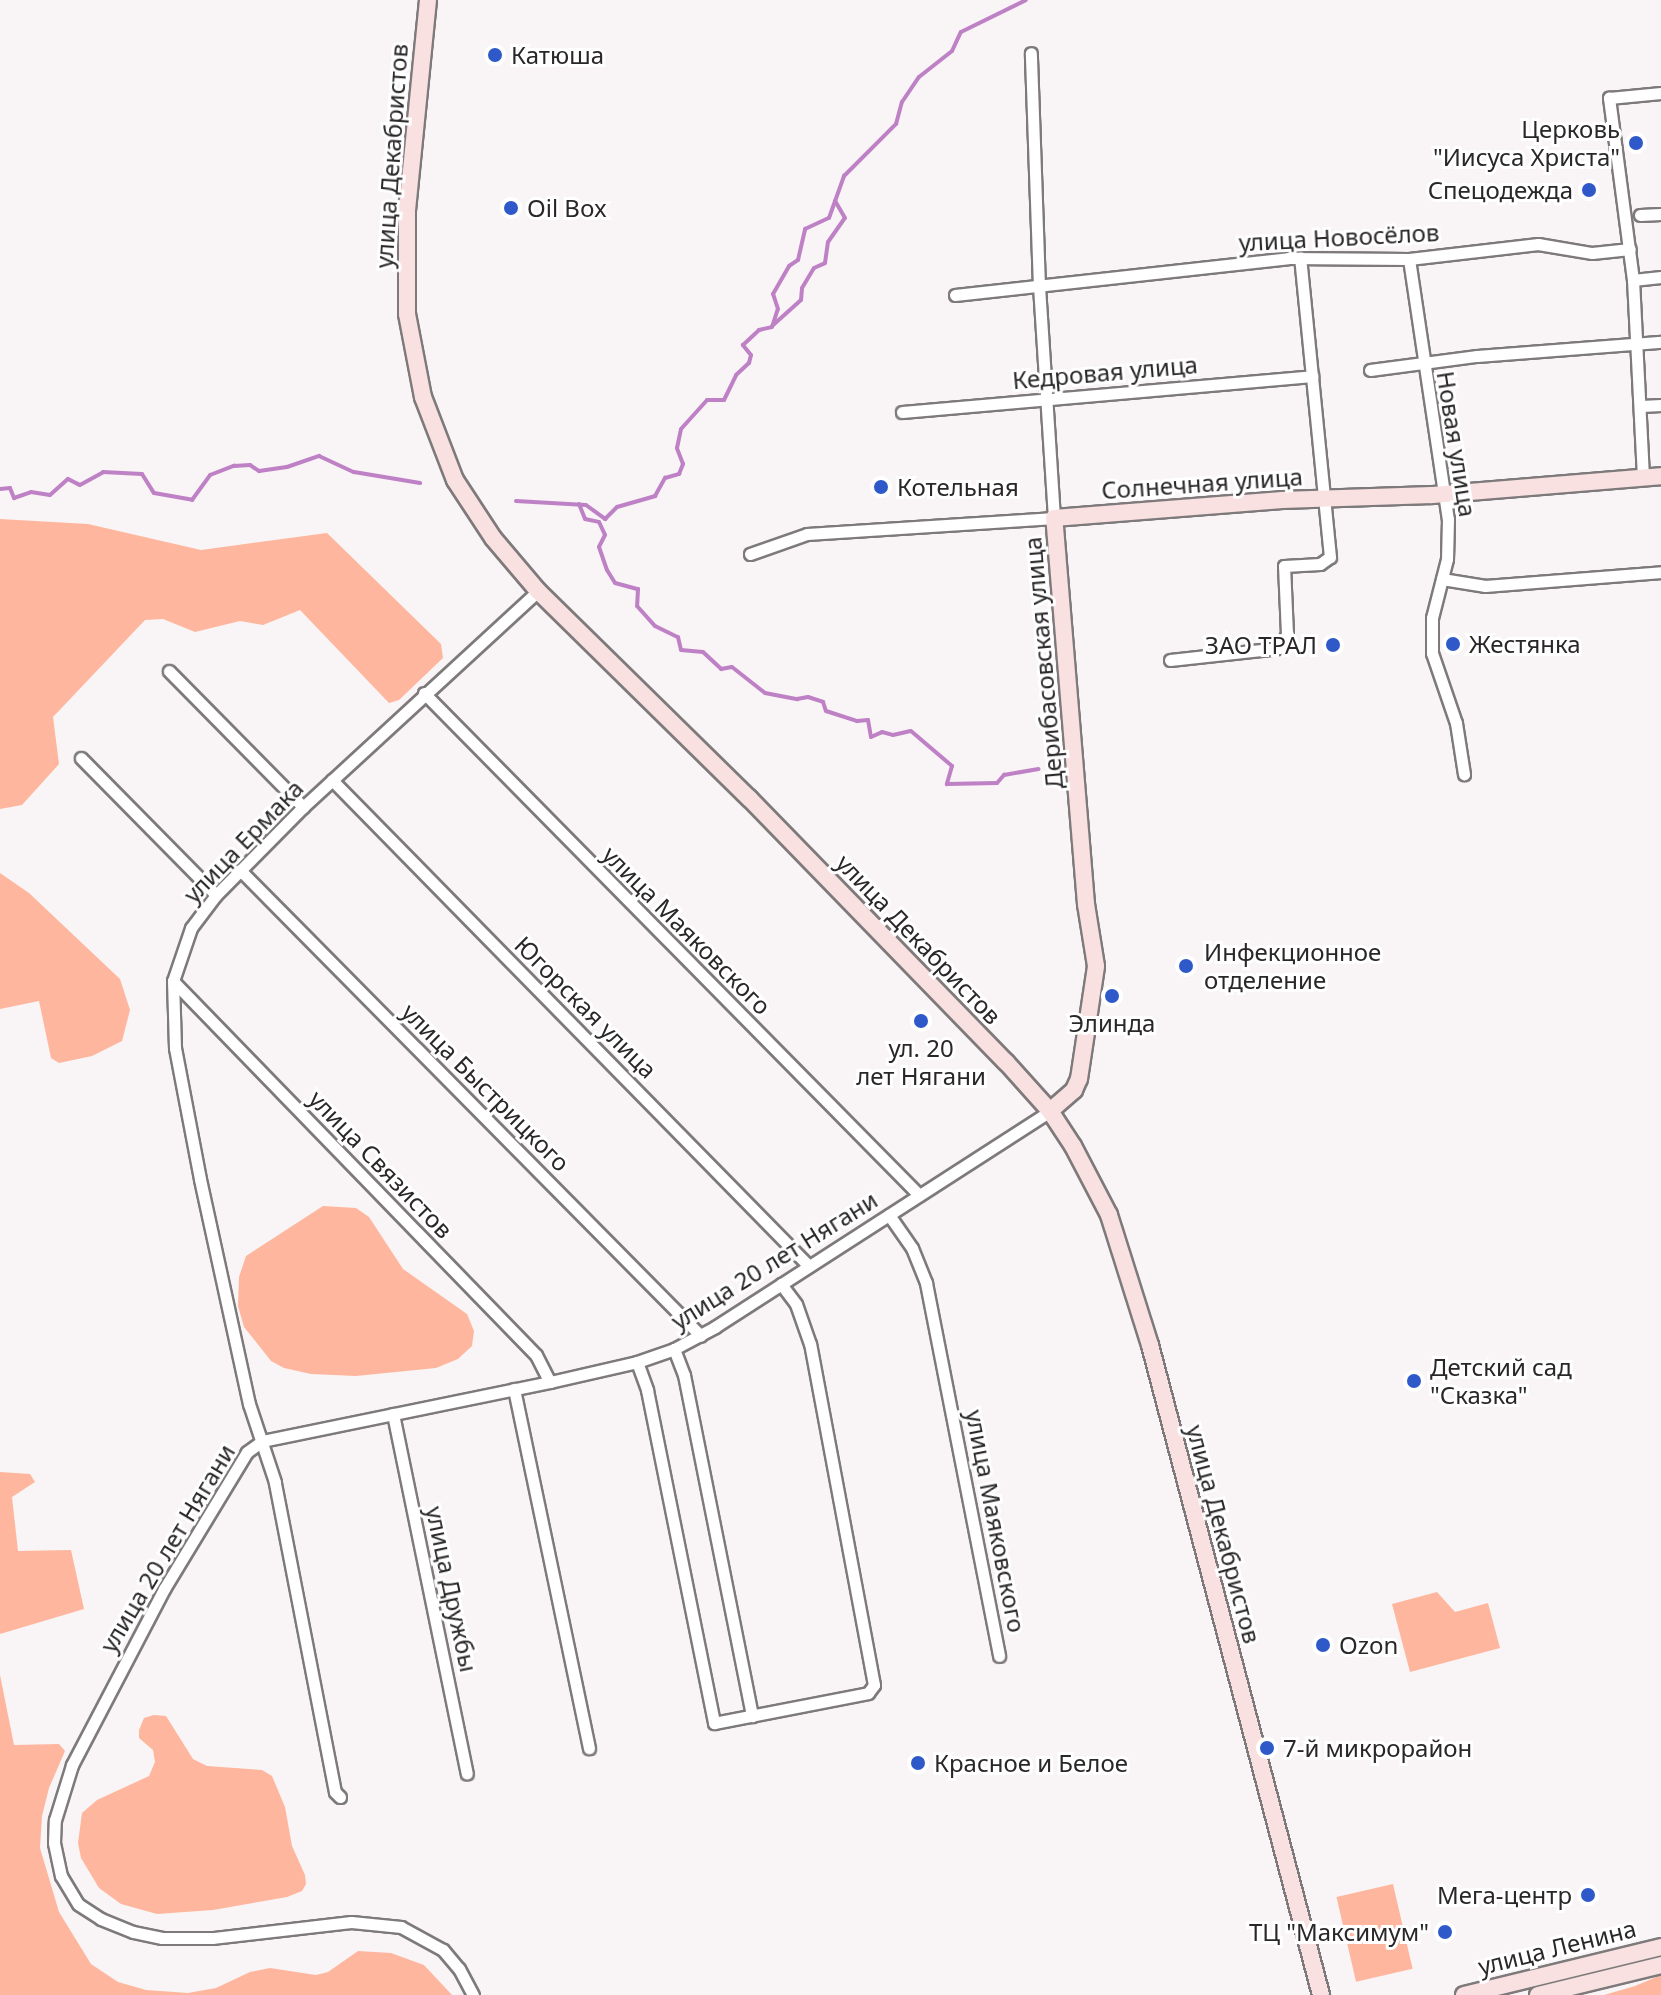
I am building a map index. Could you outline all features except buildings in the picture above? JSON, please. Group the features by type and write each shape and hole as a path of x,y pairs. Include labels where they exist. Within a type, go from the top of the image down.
{"main road":[{"name":"улица Декабристов","path":"428,0 406,222 411,345 423,397 455,480 493,538 538,591 749,798 1050,1111 1093,1182 1123,1251 1321,1995"},
{"name":"Солнечная улица","path":"1054,518 1282,500 1446,494 1661,476"},
{"name":"Дерибасовская улица","path":"1050,1111 1074,1090 1079,1079 1096,966 1086,904 1054,518"},
{"name":"улица Ленина","path":"1464,1995 1661,1947"},
{"name":"улица Ленина","path":"1538,1995 1661,1965"}],"street":[{"name":"Дерибасовская улица","path":"1031,53 1039,287 1054,518"},
{"path":"1643,477 1633,280 1618,185 1609,98 1661,93"},
{"path":"1640,215 1661,214"},
{"name":"улица Новосёлов","path":"955,295 1300,258 1409,259 1538,244 1592,253 1630,249"},
{"path":"1170,660 1283,646 1287,634 1284,566 1320,564 1330,557 1300,258"},
{"name":"Новая улица","path":"1409,259 1423,364 1446,494 1449,541 1432,618 1432,653 1456,723 1464,774"},
{"path":"1633,280 1661,277"},
{"path":"1370,370 1661,342"},
{"name":"Кедровая улица","path":"902,412 1312,376"},
{"path":"1641,406 1661,405"},
{"name":"Солнечная улица","path":"750,554 784,541 825,532 1054,518"},
{"path":"1442,579 1485,586 1661,572"},
{"name":"улица Ермака","path":"340,1797 335,1792 275,1482 249,1404 197,1164 175,1048 173,981 191,928 216,895 303,807 538,591"},
{"path":"169,671 303,807"},
{"name":"улица Маяковского","path":"424,693 919,1195"},
{"path":"81,758 216,895"},
{"name":"Югорская улица","path":"332,780 809,1266"},
{"name":"улица Быстрицкого","path":"240,870 701,1336"},
{"name":"улица Связистов","path":"173,981 536,1355 550,1382"},
{"name":"улица 20 лет Нягани","path":"473,1995 459,1969 443,1950 401,1927 351,1922 212,1938 162,1938 133,1932 101,1919 78,1904 61,1876 54,1843 55,1820 72,1765 164,1589 247,1452 262,1441 550,1382 637,1362 674,1349 701,1336 1050,1111"},
{"name":"улица Маяковского","path":"889,1215 912,1248 926,1283 999,1656"},
{"path":"637,1362 647,1390 714,1723 868,1693 874,1685 810,1344 800,1312 781,1284"},
{"path":"674,1349 684,1375 752,1716"},
{"path":"514,1389 589,1748"},
{"name":"улица Дружбы","path":"393,1414 467,1773"}],"shaded area":[{"path":"0,519 88,524 201,550 327,533 441,644 443,658 399,700 389,703 300,610 263,625 240,621 195,632 163,619 145,620 53,717 59,764 22,805 0,809"},
{"path":"0,873 29,893 120,979 130,1010 122,1041 92,1056 59,1063 51,1058 39,1001 0,1009"},
{"path":"323,1206 356,1208 369,1217 403,1269 467,1314 474,1331 472,1346 458,1359 436,1368 356,1376 311,1374 284,1368 271,1361 244,1327 238,1306 239,1277 246,1256"},
{"path":"0,1472 30,1474 35,1482 12,1497 18,1551 71,1550 84,1609 0,1634"},
{"path":"1437,1592 1455,1612 1488,1603 1500,1648 1410,1672 1392,1604"},
{"path":"0,1675 14,1745 59,1744 65,1751 49,1788 42,1816 40,1848 59,1912 91,1964 118,1982 146,1990 188,1993 216,1988 250,1972 270,1968 316,1975 328,1972 358,1951 391,1953 424,1965 452,1995 0,1995"},
{"path":"166,1716 193,1759 207,1766 262,1770 272,1776 285,1807 292,1846 305,1875 306,1884 302,1891 287,1897 213,1910 157,1914 121,1904 99,1888 81,1858 78,1843 82,1813 97,1800 149,1776 155,1762 153,1750 139,1738 139,1730 144,1718"},
{"path":"1393,1884 1413,1969 1356,1982 1336,1897"},
{"path":"1661,1975 1661,1995 1604,1995 1635,1986"}],"waterway":[{"path":"516,501 586,505 605,519 617,507 655,496 665,478 679,474 683,464 677,448 681,429 707,400 724,400 736,375 749,363 751,355 743,345 759,330 772,327 778,309 773,294 789,266 798,260 805,229 829,218 844,176 896,124 902,102 919,77 952,51 961,32 1026,0"},
{"path":"772,326 801,300 802,288 814,268 825,263 828,242 845,218 835,201"},
{"path":"0,489 10,488 14,498 31,492 50,495 68,479 80,485 103,472 142,474 154,493 192,500 210,475 234,466 250,465 259,471 287,467 319,456 354,472 420,483"},
{"path":"579,504 585,519 599,522 605,535 599,547 615,583 638,589 637,606 655,626 678,637 681,650 703,652 721,669 732,667 765,693 797,699 808,697 823,702 826,711 857,721 868,720 871,737 882,732 893,735 911,731 952,766 947,784 997,783 1004,775 1038,769"}],"place":[{"name":"Катюша","path":"495,55"},
{"name":"Церковь \"Иисуса Христа\"","path":"1636,143"},
{"name":"Спецодежда","path":"1589,190"},
{"name":"Oil Box","path":"511,208"},
{"name":"Котельная","path":"881,487"},
{"name":"Жестянка","path":"1453,644"},
{"name":"ЗАО ТРАЛ","path":"1333,645"},
{"name":"Инфекционное отделение","path":"1186,966"},
{"name":"Элинда","path":"1112,996"},
{"name":"ул. 20 лет Нягани","path":"921,1021"},
{"name":"Детский сад \"Сказка\"","path":"1414,1381"},
{"name":"Ozon","path":"1323,1645"},
{"name":"7-й микрорайон","path":"1267,1748"},
{"name":"Красное и Белое","path":"918,1763"},
{"name":"Мега-центр","path":"1588,1895"},
{"name":"ТЦ \"Максимум\"","path":"1445,1932"}]}
